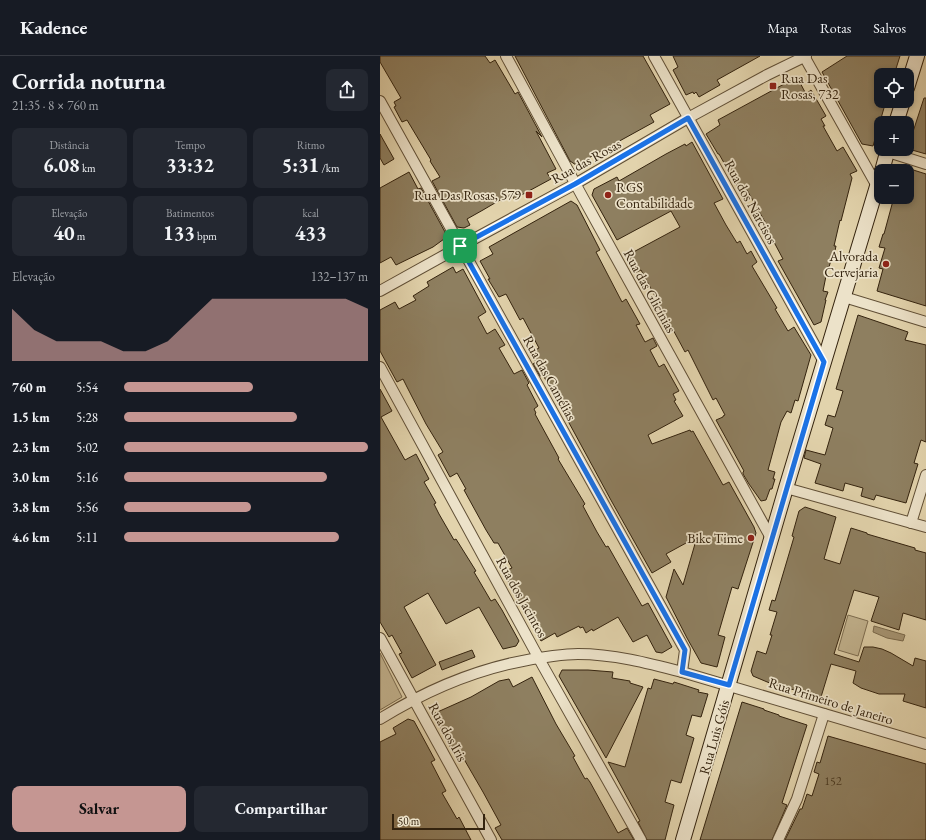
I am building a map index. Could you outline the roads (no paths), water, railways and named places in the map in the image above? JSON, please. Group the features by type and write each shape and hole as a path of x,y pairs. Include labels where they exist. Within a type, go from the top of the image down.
{"street":[{"name":"Rua das Glicínias","path":"506,56 575,184 771,538"},
{"name":"Rua dos Narcisos","path":"654,56 824,362"},
{"name":"Rua das Rosas","path":"380,291 575,184 688,118 805,56"},
{"path":"805,56 874,167"},
{"path":"913,68 917,56"},
{"name":"Rua das Camélias","path":"380,101 685,650 682,672"},
{"path":"904,156 926,164"},
{"name":"Rua Luis Góis","path":"683,840 771,538 874,197"},
{"path":"844,297 926,322"},
{"name":"Rua dos Jacintos","path":"380,367 539,658 642,840"},
{"path":"911,522 926,475"},
{"path":"786,488 926,527"},
{"name":"Rua dos Iris","path":"380,638 491,840"},
{"name":"Rua Primeiro de Janeiro","path":"380,719 414,699 463,678 487,670 510,663 576,654 642,662 682,672 926,744"},
{"path":"778,840 797,799 824,714"}],"place":[{"name":"Rua Das Rosas, 732","path":"773,86"},
{"name":"Rua Das Rosas, 579","path":"529,195"},
{"name":"RGS Contabilidade","path":"608,195"},
{"name":"Alvorada Cervejaria","path":"886,264"},
{"name":"Bike Time","path":"751,538"}]}
